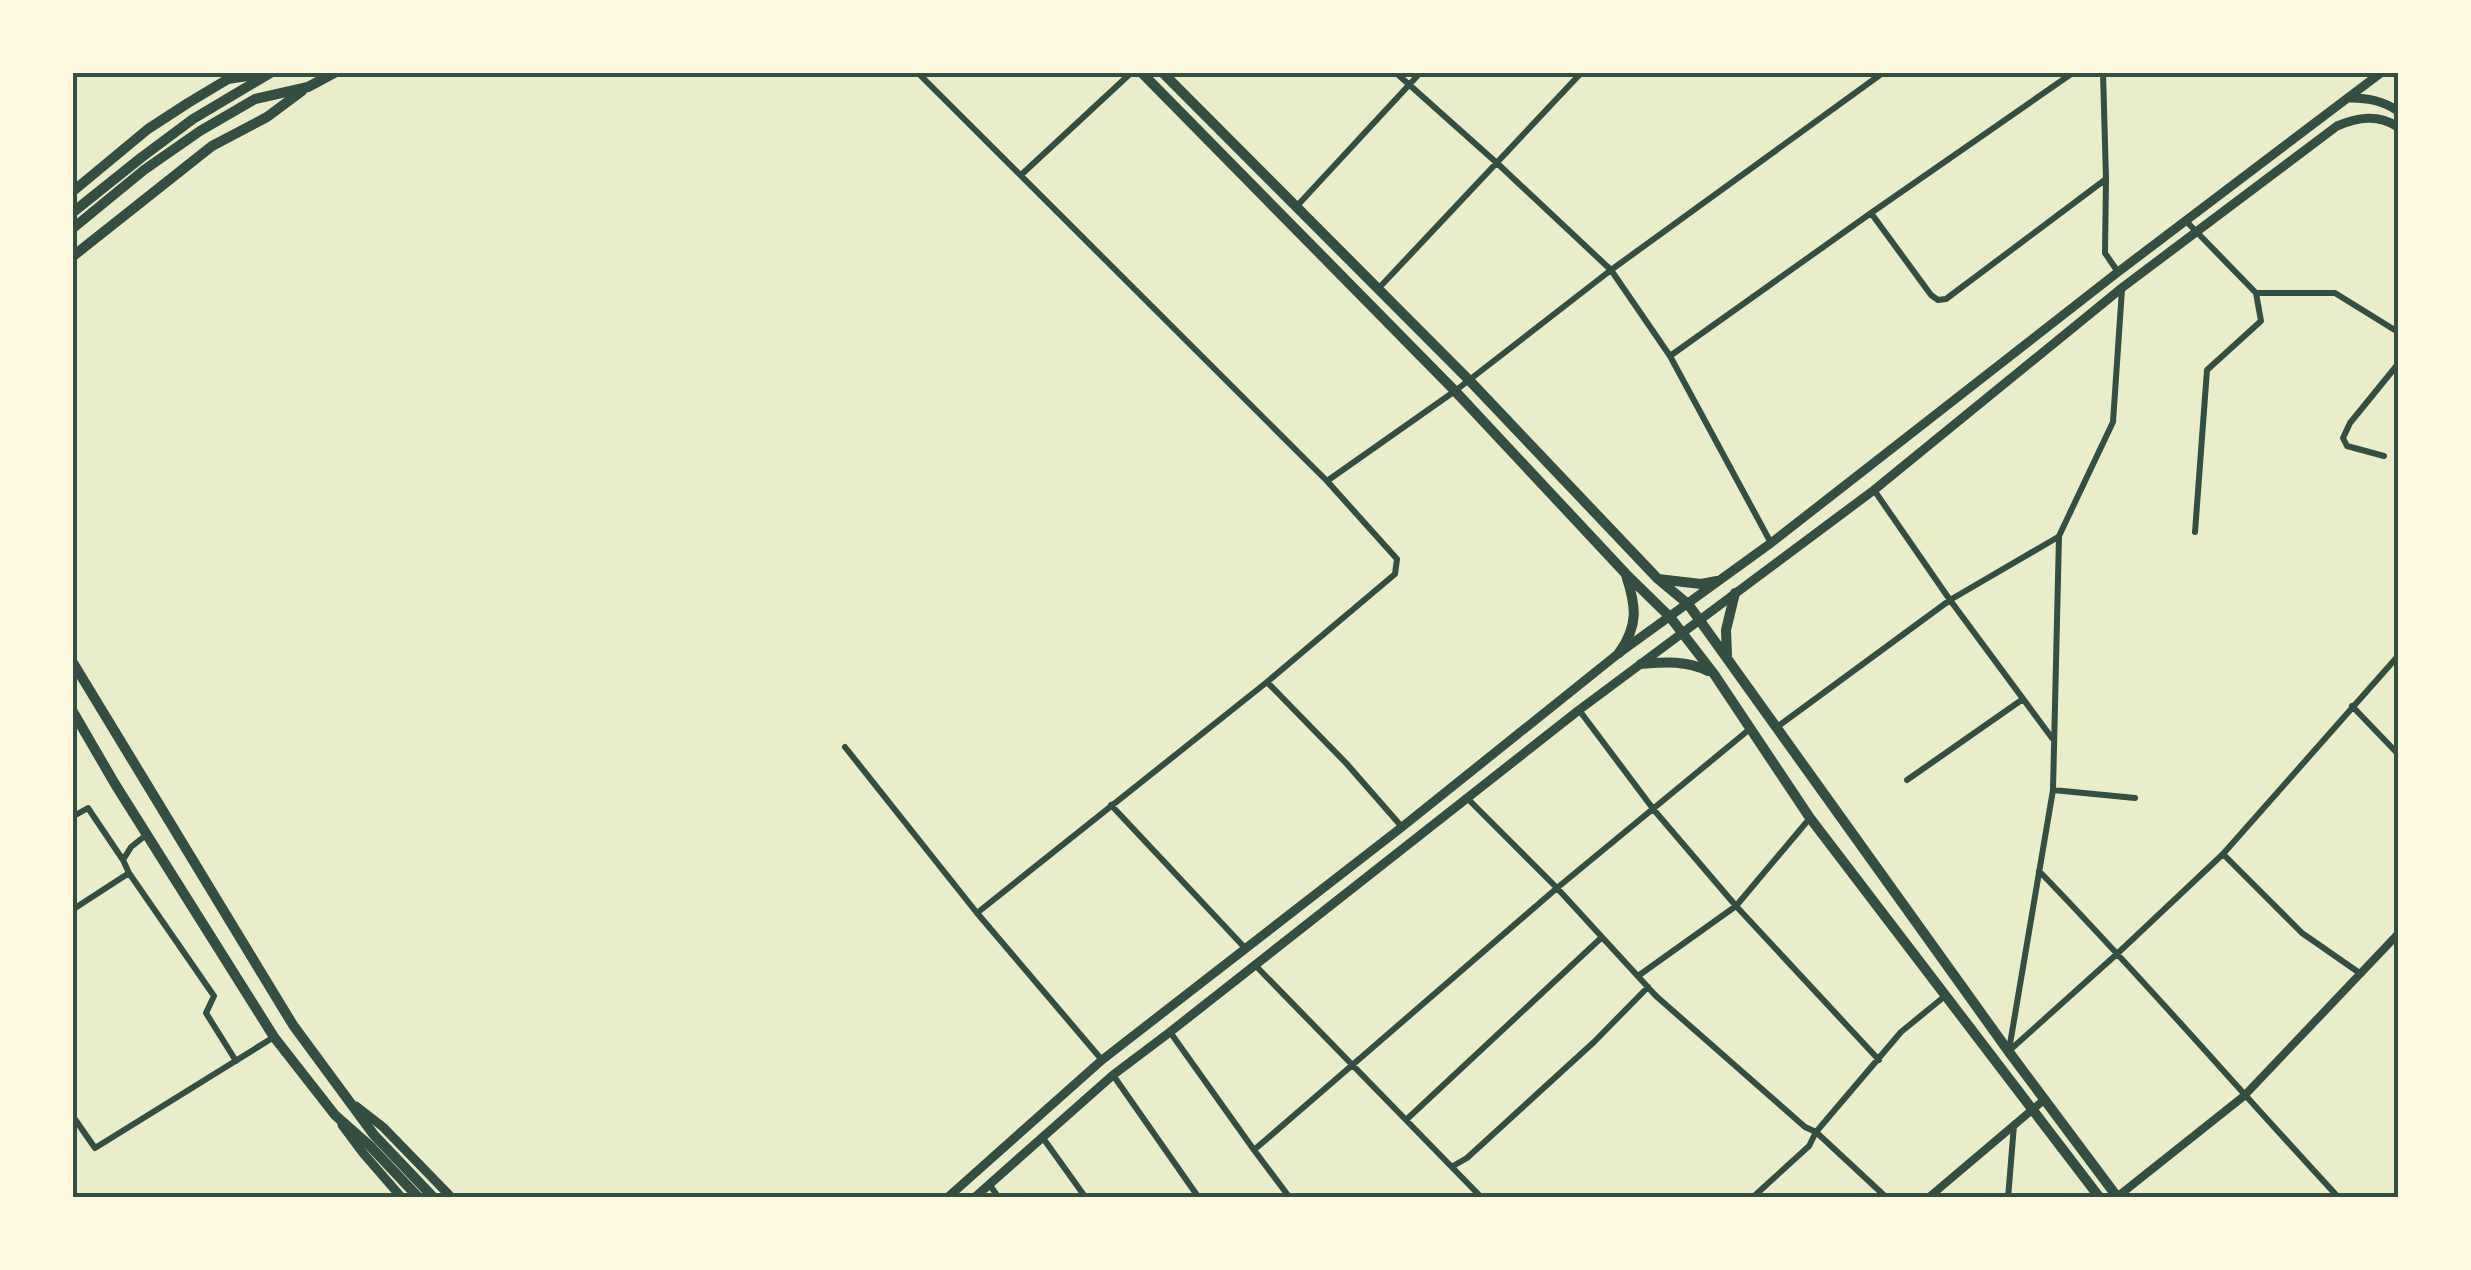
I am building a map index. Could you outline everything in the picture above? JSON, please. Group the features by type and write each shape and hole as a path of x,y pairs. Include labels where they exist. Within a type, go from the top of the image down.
{"main road":[{"path":"72,192 148,129 188,103 228,80 270,72"},
{"path":"72,213 193,119 270,72"},
{"path":"72,257 212,146 267,117 336,72"},
{"path":"1141,72 1455,391 1670,617 1714,674 1810,818 2100,1198"},
{"path":"1162,72 1469,380 1658,579 1688,604 2117,1197"},
{"path":"948,1198 1102,1060 1158,1020 1619,653 1771,543 2382,72"},
{"path":"72,229 200,130 255,99 308,87"},
{"path":"2348,98 2368,98 2398,111"},
{"path":"974,1198 1112,1075 1579,710 1874,490 2122,287 2336,126 2354,118 2370,118 2398,127"},
{"path":"1619,653 1629,639 1636,609 1626,574"},
{"path":"1658,579 1701,584 1717,581"},
{"path":"1728,660 1726,630 1735,593"},
{"path":"72,661 293,1025 372,1141 419,1198"},
{"path":"1641,664 1696,664 1714,674"},
{"path":"72,710 114,784 274,1037 402,1198"},
{"path":"1102,1060 1112,1075"},
{"path":"347,1100 383,1127 452,1198"},
{"path":"335,1114 372,1141 434,1198"}],"street":[{"path":"917,72 1327,481 1397,558 1394,574 978,914"},
{"path":"1021,175 1132,72"},
{"path":"1395,72 1611,270 1670,356 1771,543"},
{"path":"1296,207 1421,72"},
{"path":"1378,289 1582,72"},
{"path":"1327,481 1455,391 1611,270 1884,72"},
{"path":"1670,356 2074,72"},
{"path":"2103,72 2105,254 2118,272"},
{"path":"1871,213 1931,295 1938,300 1946,299 2106,178"},
{"path":"2185,221 2256,293 2261,321 2207,370 2195,532"},
{"path":"2009,1052 2053,790 2059,536 2113,422 2122,287"},
{"path":"2256,293 2335,294 2398,332"},
{"path":"2384,456 2347,446 2343,438 2350,423 2398,364"},
{"path":"1874,490 2053,739"},
{"path":"1776,727 1950,600 2059,536"},
{"path":"2009,1052 2222,854 2398,656"},
{"path":"1266,682 1402,827"},
{"path":"1908,780 2023,698"},
{"path":"2352,706 2398,754"},
{"path":"1579,710 1654,810 1736,906 1878,1060"},
{"path":"1254,1150 1557,888 1751,728"},
{"path":"845,747 978,914 1102,1060"},
{"path":"2053,790 2135,798"},
{"path":"1467,798 1648,987 1887,1198"},
{"path":"1110,804 1245,948"},
{"path":"72,817 88,808 123,860 214,996 206,1013 236,1062"},
{"path":"1638,976 1736,906 1810,818"},
{"path":"123,860 130,847 147,834"},
{"path":"2222,854 2302,934 2362,975"},
{"path":"2038,870 2118,953 2338,1198"},
{"path":"72,910 129,873"},
{"path":"2117,1197 2244,1096 2398,934"},
{"path":"1406,1120 1601,938"},
{"path":"1255,965 1482,1198"},
{"path":"1453,1166 1467,1158 1580,1055 1648,987"},
{"path":"1752,1198 1809,1146 1816,1132 1901,1032 1945,996"},
{"path":"1170,1032 1290,1198"},
{"path":"72,1116 95,1148 274,1037"},
{"path":"1112,1075 1199,1198"},
{"path":"1928,1198 2045,1099"},
{"path":"2008,1198 2014,1123"},
{"path":"1042,1136 1086,1198"},
{"path":"989,1184 999,1198"}]}
